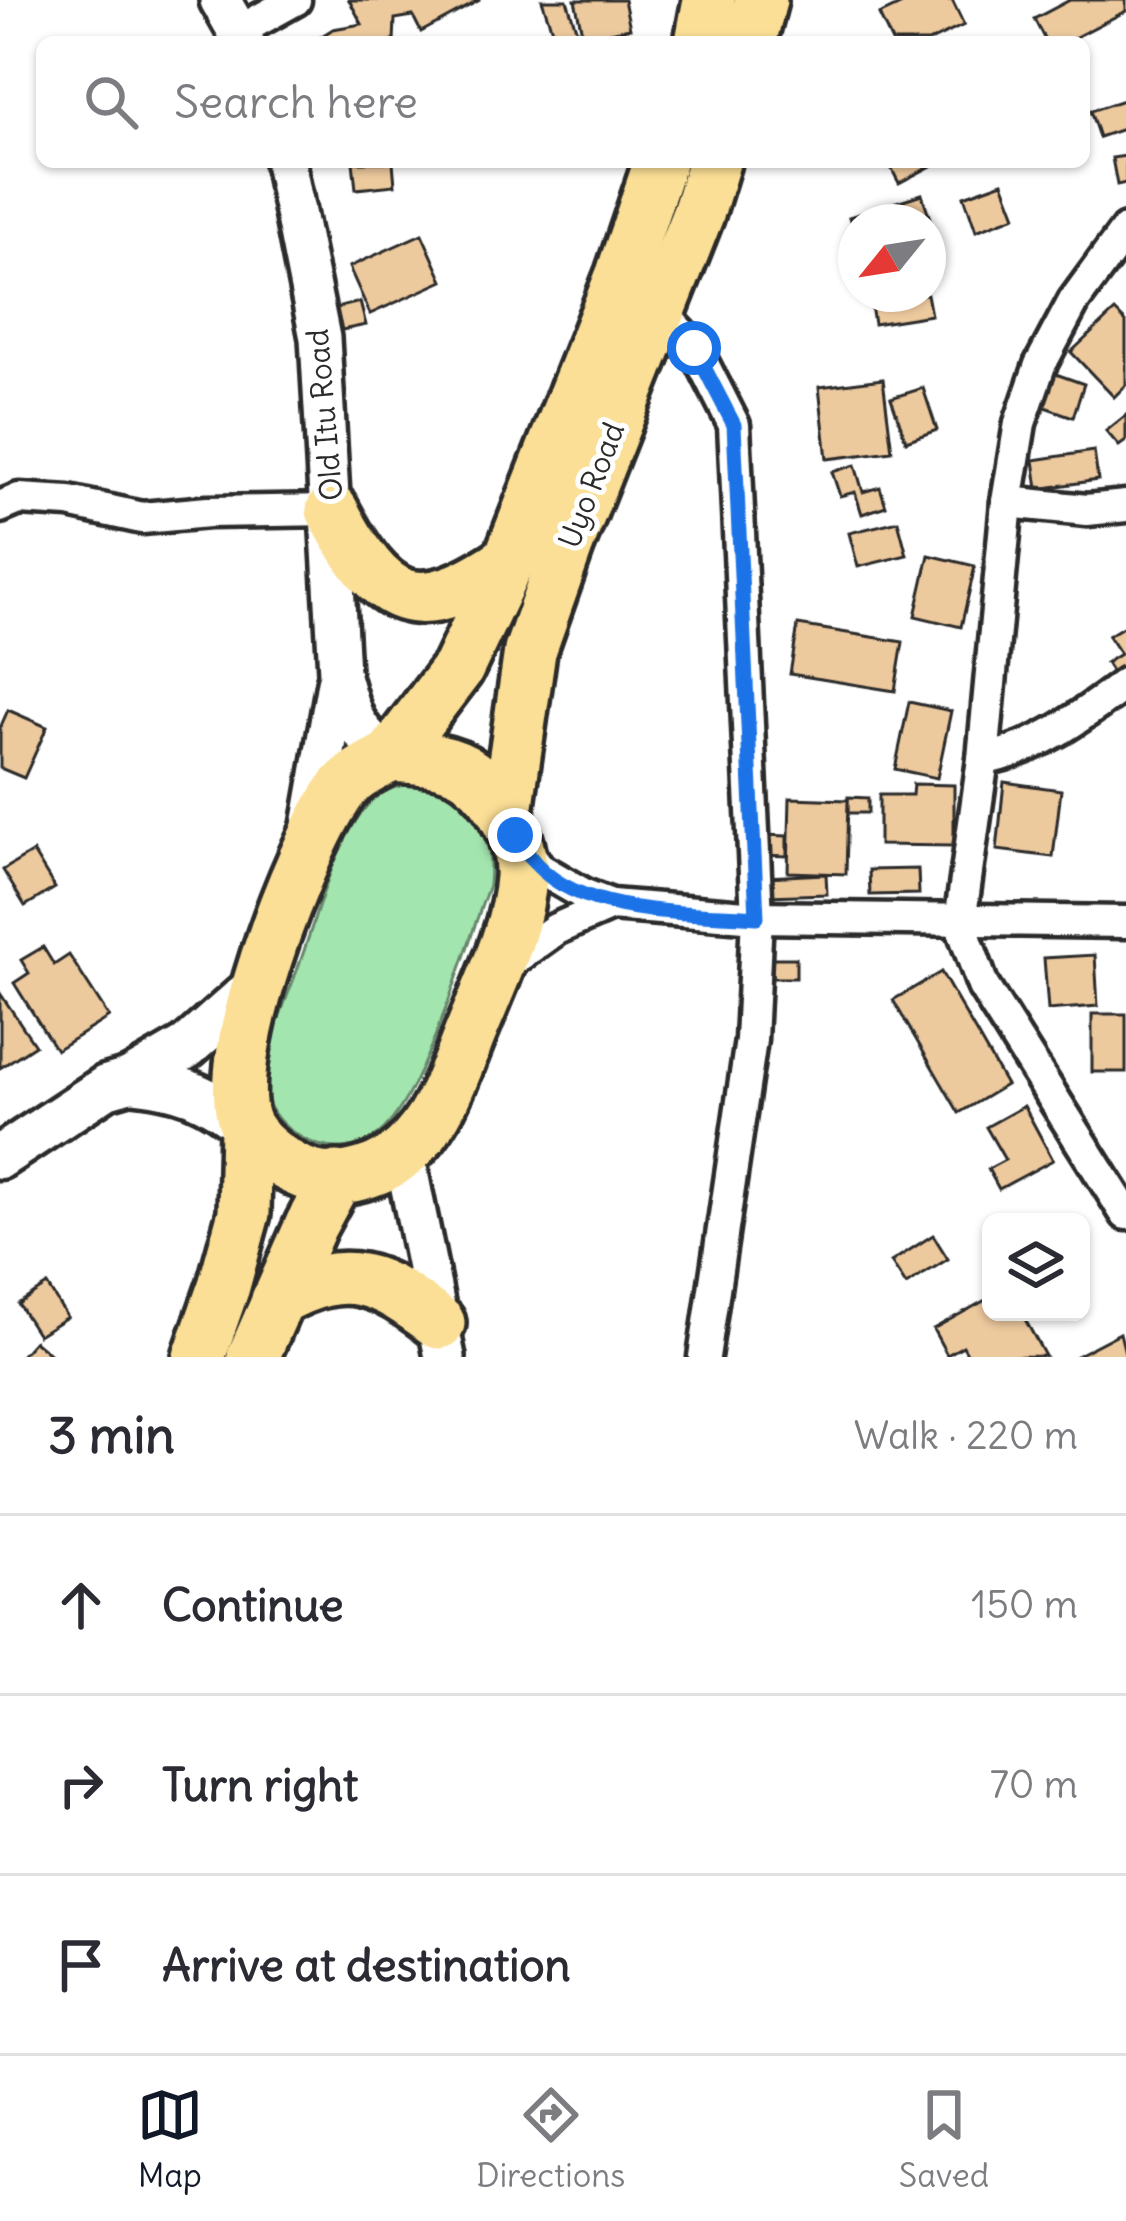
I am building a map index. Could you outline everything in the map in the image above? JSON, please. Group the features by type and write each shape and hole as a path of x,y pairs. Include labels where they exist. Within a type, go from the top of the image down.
{"highway":[{"path":"702,36 709,0"},
{"path":"751,36 761,0"},
{"name":"Uyo Road","path":"199,1357 244,1214 243,1052 257,985 308,852 341,790 361,772 391,756 458,668 509,560 622,274 658,168"},
{"name":"Uyo Road","path":"404,1153 427,1128 495,974 521,875 511,827 530,651 712,168"},
{"path":"332,510 357,558 396,592 419,598 448,596 509,560"},
{"path":"391,756 433,759 468,773 498,803 511,827"},
{"path":"246,1127 274,1157 312,1176 337,1178 374,1170 404,1153"},
{"path":"254,1357 337,1178"},
{"path":"277,1300 334,1277 363,1278 396,1291 442,1340"}],"main road":[{"path":"0,1157 106,1087 130,1080 187,1047 257,985"},
{"path":"130,1080 173,1084 216,1103 246,1127"}],"street":[{"path":"234,24 295,0"},
{"name":"Old Itu Road","path":"286,168 320,338 339,672"},
{"path":"1124,236 1074,301 1040,365 1020,423 1006,502 982,759 960,922 983,986 1126,1214"},
{"path":"660,311 694,348 734,425 757,917 751,1040 704,1357"},
{"path":"0,507 19,499 69,502 142,518 332,510"},
{"path":"1006,502 1088,510 1126,506"},
{"path":"339,672 351,720 363,736 391,756"},
{"path":"308,852 339,672"},
{"path":"982,759 1009,755 1089,712 1126,683"},
{"path":"511,827 540,868 611,905 757,917 1126,922"},
{"path":"495,974 556,929 611,905"},
{"path":"404,1153 442,1340"}],"green space":[{"path":"424,782 458,797 479,818 489,847 489,885 430,1049 400,1108 385,1128 363,1143 337,1148 318,1145 286,1127 270,1106 267,1063 278,1019 350,830 381,794"}],"building":[{"path":"349,0 480,0 421,32 413,16 395,19 394,36 322,36 362,24"},
{"path":"542,0 567,0 578,36 554,36"},
{"path":"575,0 624,0 630,28 583,36"},
{"path":"900,0 952,0 964,25 941,36 889,36 879,15 902,4"},
{"path":"1070,0 1126,0 1126,11 1078,36 1043,36 1034,19"},
{"path":"1126,99 1126,128 1099,137 1090,111"},
{"path":"1126,156 1126,183 1117,185 1112,158"},
{"path":"354,168 394,168 395,185 356,189"},
{"path":"891,168 927,168 899,183"},
{"path":"1003,182 1016,216 976,231 964,196"},
{"path":"922,194 925,204 890,204"},
{"path":"422,234 443,281 370,314 349,267"},
{"path":"360,302 366,325 342,330 336,308"},
{"path":"1115,311 1126,322 1126,385 1114,397 1071,352"},
{"path":"872,312 931,315 874,324"},
{"path":"1053,373 1084,384 1073,417 1042,406"},
{"path":"883,379 892,451 827,459 819,387"},
{"path":"923,388 937,430 906,441 891,398"},
{"path":"1126,415 1126,441 1119,446 1106,431"},
{"path":"1094,451 1098,480 1038,489 1034,460"},
{"path":"855,465 863,492 880,487 886,506 862,514 855,492 840,496 832,472"},
{"path":"898,521 907,555 858,567 849,533"},
{"path":"929,555 975,566 961,627 915,616"},
{"path":"798,625 903,642 895,691 790,674"},
{"path":"1126,625 1126,677 1118,682 1106,663 1120,654 1108,636"},
{"path":"909,702 951,711 937,778 895,769"},
{"path":"8,710 47,727 24,778 0,768 0,728"},
{"path":"1004,782 1061,790 1053,857 997,850"},
{"path":"913,784 954,785 954,846 879,845 879,795 912,795"},
{"path":"848,797 868,798 868,813 848,813"},
{"path":"790,798 848,800 846,874 788,872"},
{"path":"762,835 787,836 787,856 761,855"},
{"path":"33,852 55,888 25,906 3,870"},
{"path":"918,869 919,894 870,895 869,870"},
{"path":"826,874 827,894 767,896 766,877"},
{"path":"43,947 54,965 69,955 109,1017 56,1050 14,983 29,973 21,960"},
{"path":"1095,955 1098,1006 1048,1010 1044,958"},
{"path":"772,958 796,958 796,978 772,978"},
{"path":"941,972 1006,1085 959,1113 893,1000"},
{"path":"0,993 35,1045 0,1068"},
{"path":"1092,1014 1126,1014 1126,1072 1092,1072"},
{"path":"1024,1106 1053,1160 999,1189 988,1169 1005,1160 986,1127"},
{"path":"933,1235 948,1259 906,1285 891,1262"},
{"path":"47,1285 67,1317 38,1335 18,1304"},
{"path":"982,1302 982,1321 1026,1321 1045,1356 969,1357 963,1346 947,1355 933,1329"},
{"path":"1120,1333 1126,1357 1074,1357"},
{"path":"34,1341 53,1357 20,1357"}],"route":[{"path":"515,835 540,868 611,905 757,917 734,425 694,348"}]}
